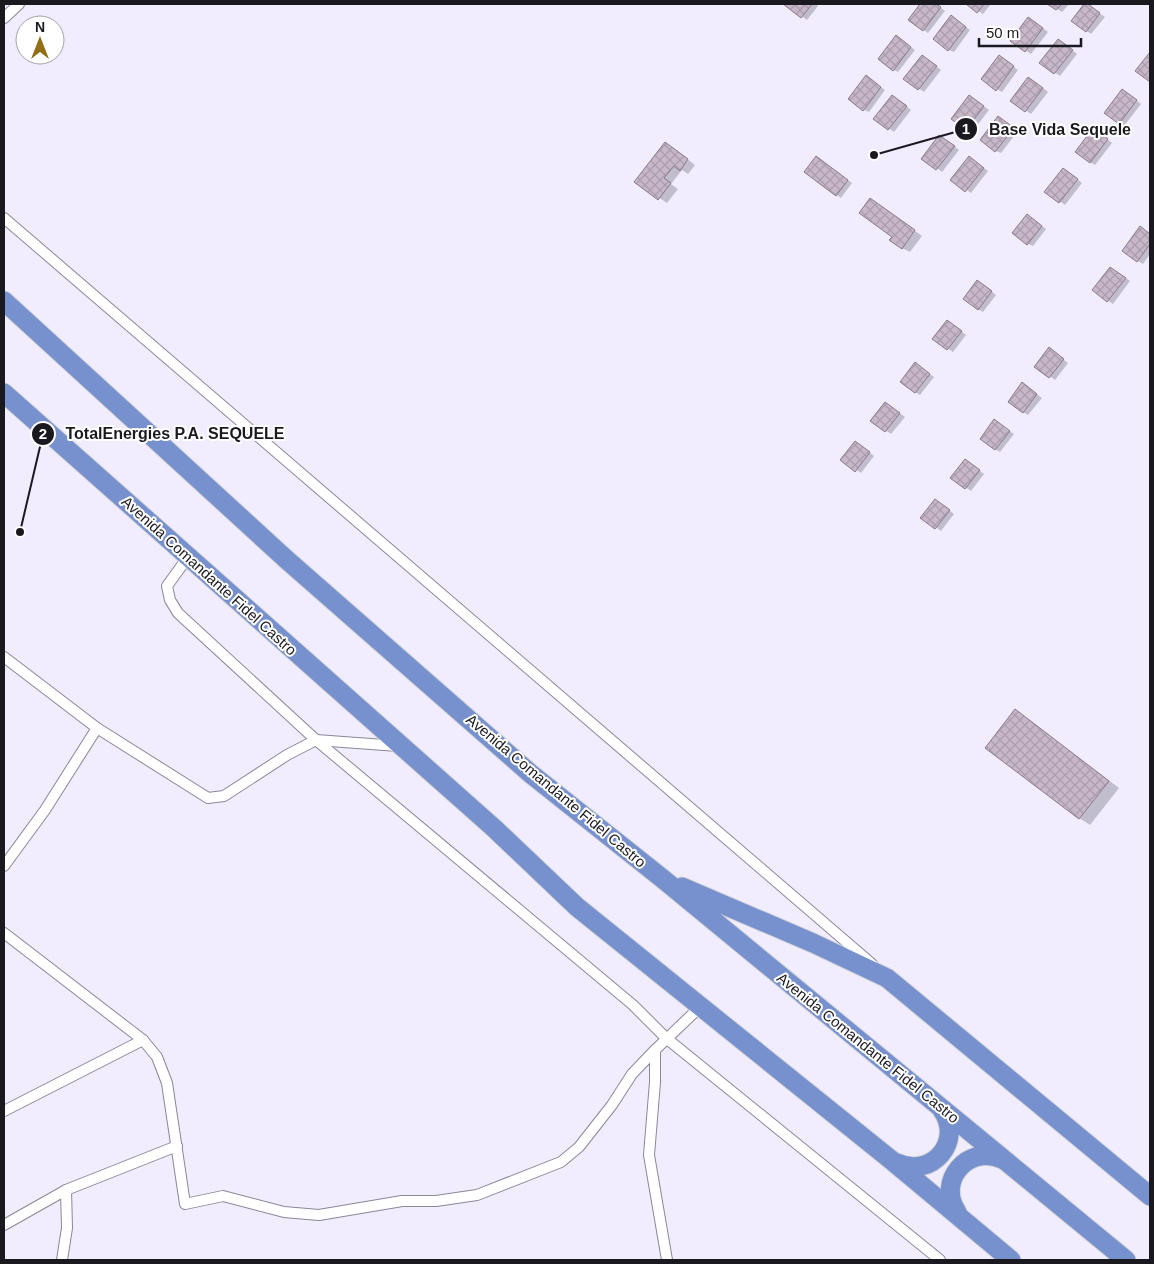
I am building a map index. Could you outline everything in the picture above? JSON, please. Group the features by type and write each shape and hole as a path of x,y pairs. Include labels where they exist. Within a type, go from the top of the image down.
{"highway":[{"name":"Avenida Comandante Fidel Castro","path":"4,301 287,560 531,774 663,879 1126,1260"},
{"name":"Avenida Comandante Fidel Castro","path":"4,393 495,829 577,907 890,1159 1012,1260"},
{"path":"663,879 814,943 887,978 1150,1196"},
{"path":"890,1159 900,1165 917,1168 928,1165 942,1154 949,1139 949,1128 946,1117 935,1104"},
{"path":"961,1217 954,1208 950,1190 952,1178 958,1167 968,1160 979,1156 997,1157 1007,1162"}],"street":[{"path":"4,18 19,4"},
{"path":"4,218 887,978"},
{"path":"188,557 167,586 170,600 178,613 316,740 633,1005 666,1038 940,1260"},
{"path":"4,657 97,728 208,798 224,796 287,755 316,740 401,746"},
{"path":"4,866 45,810 97,728"},
{"path":"4,933 143,1040 157,1057 167,1083 185,1204 223,1196 284,1212 319,1215 393,1203 436,1201 477,1195 561,1162 573,1152 594,1130 632,1074 666,1038 701,1006"},
{"path":"4,1111 143,1040"},
{"path":"655,1050 655,1082 649,1155 667,1260"},
{"path":"4,1224 66,1190 177,1146"},
{"path":"62,1260 67,1228 66,1190"}],"building":[{"path":"783,4 812,4 801,18"},
{"path":"920,4 936,4 941,7 923,31 908,20"},
{"path":"966,4 984,4 977,13"},
{"path":"1047,4 1062,4 1056,10"},
{"path":"1084,4 1088,4 1100,13 1086,32 1071,21"},
{"path":"951,15 966,27 948,51 933,39"},
{"path":"1028,17 1043,28 1025,52 1010,41"},
{"path":"896,35 911,47 893,71 878,59"},
{"path":"1058,39 1073,50 1054,74 1039,63"},
{"path":"1150,52 1150,82 1135,71"},
{"path":"922,55 937,66 918,90 903,79"},
{"path":"999,55 1014,66 996,91 981,79"},
{"path":"866,75 881,87 863,111 848,99"},
{"path":"1028,77 1043,88 1025,112 1010,101"},
{"path":"1122,89 1137,100 1119,124 1104,113"},
{"path":"892,95 907,106 888,130 873,119"},
{"path":"969,95 984,106 966,130 951,119"},
{"path":"998,116 1014,128 995,152 980,140"},
{"path":"1093,128 1108,139 1090,163 1075,152"},
{"path":"939,135 955,146 936,170 921,159"},
{"path":"665,142 688,159 680,171 674,166 664,178 671,183 658,200 634,182"},
{"path":"816,156 848,180 836,196 804,172"},
{"path":"969,156 984,168 965,192 950,180"},
{"path":"1063,168 1078,179 1059,203 1044,192"},
{"path":"870,198 915,230 902,249 889,240 892,237 859,213"},
{"path":"1027,214 1042,226 1027,245 1012,233"},
{"path":"1140,226 1150,234 1150,244 1137,262 1122,251"},
{"path":"1110,267 1126,278 1107,302 1092,290"},
{"path":"977,280 992,291 978,310 963,299"},
{"path":"947,320 962,331 947,350 932,339"},
{"path":"1049,347 1064,359 1049,378 1034,367"},
{"path":"915,362 930,374 915,393 900,382"},
{"path":"1022,382 1037,394 1023,413 1008,402"},
{"path":"885,402 900,413 885,432 870,421"},
{"path":"994,419 1010,431 995,450 980,439"},
{"path":"855,441 870,452 855,472 840,460"},
{"path":"965,459 980,470 965,489 950,478"},
{"path":"935,499 950,510 935,529 920,518"},
{"path":"1015,709 1109,781 1079,819 985,748"}],"place":[{"name":"Base Vida Sequele","path":"874,155"},
{"name":"TotalEnergies P.A. SEQUELE","path":"20,532"}]}
